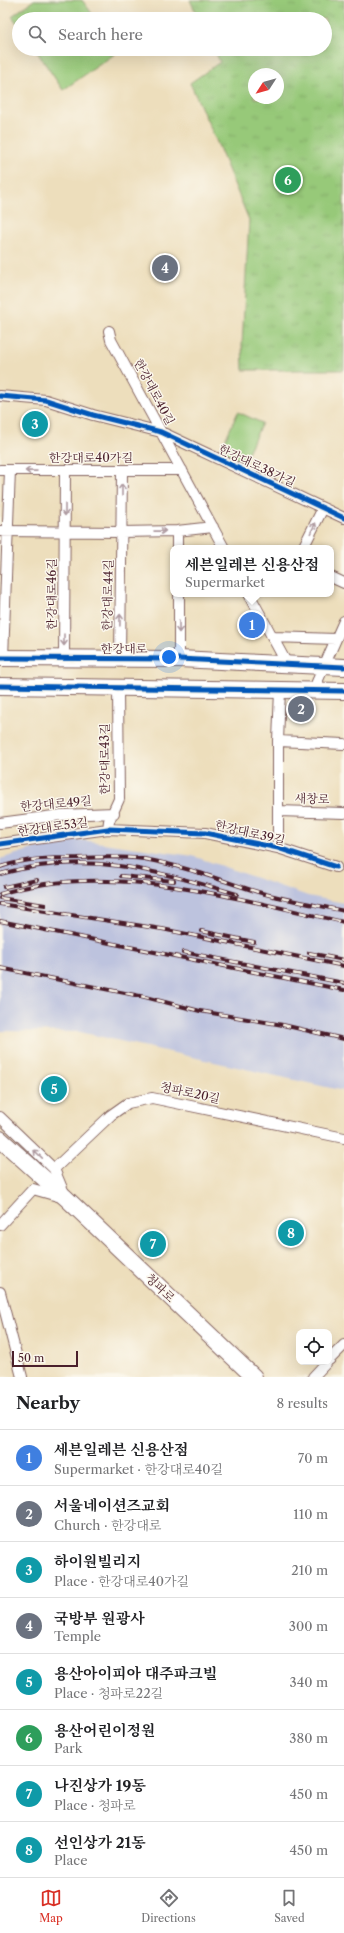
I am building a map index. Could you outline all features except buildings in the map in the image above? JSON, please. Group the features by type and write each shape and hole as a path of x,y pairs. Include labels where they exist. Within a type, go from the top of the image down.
{"main road":[{"name":"한강대로","path":"2,658 179,659 344,667"},
{"path":"0,686 344,691"},
{"name":"청파로","path":"0,1139 66,1198 254,1377"}],"street":[{"name":"한강대로40길","path":"109,331 111,340 222,545"},
{"name":"한강대로38가길","path":"0,396 46,400 93,415 161,432 344,518"},
{"name":"한강대로40가길","path":"5,470 122,472 182,470"},
{"path":"2,658 5,470"},
{"name":"한강대로46길","path":"64,659 65,471"},
{"name":"한강대로44길","path":"120,659 122,472"},
{"path":"304,545 323,508"},
{"path":"4,531 177,531 213,527"},
{"path":"177,531 177,545"},
{"path":"334,578 344,583"},
{"path":"179,597 179,659"},
{"path":"251,597 287,664"},
{"path":"313,691 344,621"},
{"path":"273,637 336,639"},
{"name":"한강대로43길","path":"108,829 109,821 114,813 119,799 118,688"},
{"name":"한강대로39길","path":"278,848 278,741 280,690"},
{"path":"278,741 344,744"},
{"name":"새창로","path":"278,811 344,813"},
{"name":"한강대로49길","path":"0,823 61,815 114,813"},
{"name":"한강대로39길","path":"108,829 206,833 278,848 336,867"},
{"name":"한강대로53길","path":"0,844 108,829"},
{"name":"청파로20길","path":"54,1170 111,1116 128,1103 152,1098 344,1138"},
{"path":"0,1117 54,1170 66,1198"},
{"name":"청파로","path":"0,1225 33,1189 66,1198"},
{"path":"0,1292 22,1377"},
{"path":"332,1357 344,1345"},
{"path":"313,1377 324,1365"}],"shaded area":[{"path":"68,838 193,856 308,896 344,903 344,1091 80,1032 0,1031 0,859"}],"green space":[{"path":"34,0 82,0 91,12 18,12"},
{"path":"190,0 344,0 344,370 243,370 242,345 249,220 216,140 190,83 220,62 217,56 332,56 332,12 196,12"},
{"path":"40,56 112,56 63,90"},
{"path":"238,412 262,423 243,463 220,451"}],"railway":[{"path":"0,867 29,860 48,858 128,857 144,859 188,869 269,895 344,911"},
{"path":"0,874 32,867 91,863 120,866 177,877 237,894"},
{"path":"121,876 174,881"},
{"path":"4,887 37,880"},
{"path":"0,894 41,884 84,881 128,882 216,894 344,922"},
{"path":"0,898 45,905"},
{"path":"0,904 162,929 344,966"},
{"path":"0,921 344,990"},
{"path":"201,931 254,942"},
{"path":"183,952 344,983"},
{"path":"309,953 344,960"},
{"path":"0,968 145,997 200,1011 283,1025 344,1039"}],"cycle path":[{"path":"0,396 46,400 93,415 161,432 344,518"},
{"path":"0,658 179,659 344,667"},
{"path":"0,686 344,691"},
{"path":"0,844 108,829 205,833 278,848 336,867"}],"place":[{"name":"용산어린이정원","path":"288,180"},
{"name":"국방부 원광사","path":"165,268"},
{"name":"하이원빌리지","path":"35,424"},
{"name":"세븐일레븐 신용산점","path":"252,625"},
{"name":"서울네이션즈교회","path":"301,709"},
{"name":"용산아이피아 대주파크빌","path":"54,1089"},
{"name":"선인상가 21동","path":"291,1233"},
{"name":"나진상가 19동","path":"153,1244"}]}
